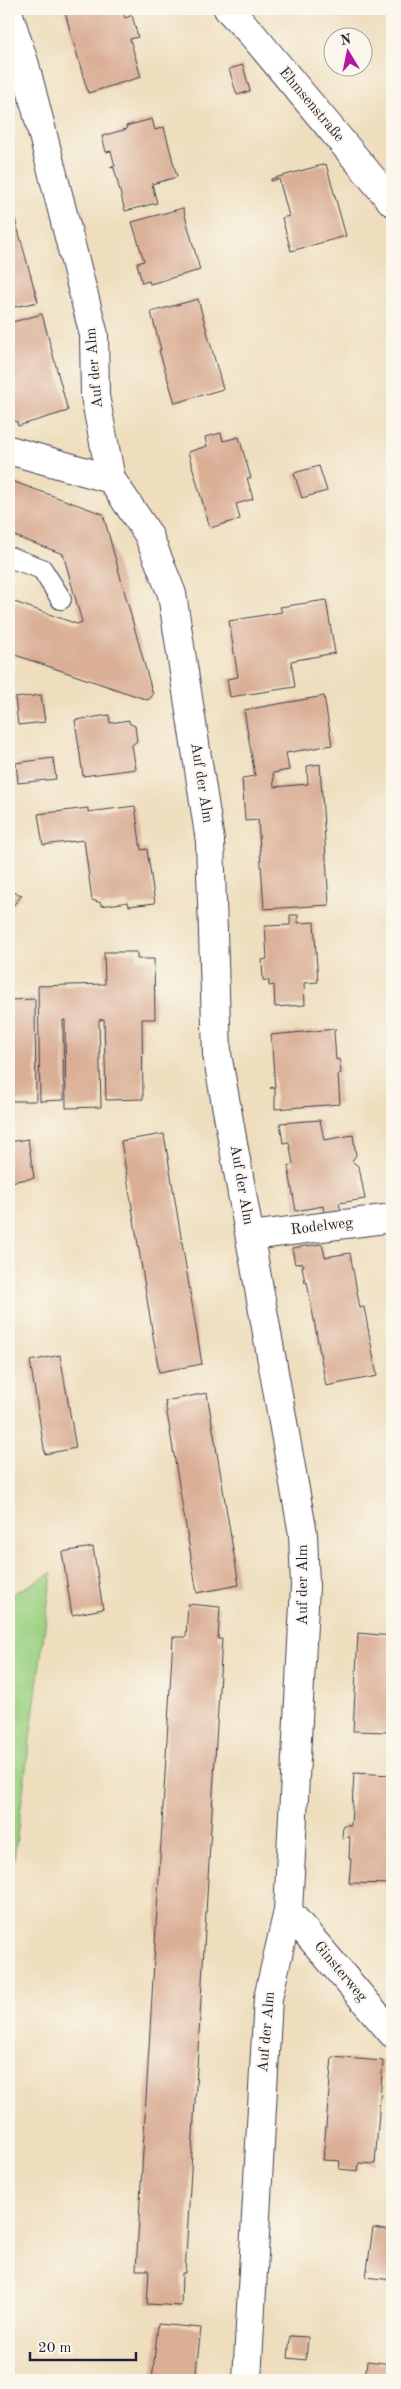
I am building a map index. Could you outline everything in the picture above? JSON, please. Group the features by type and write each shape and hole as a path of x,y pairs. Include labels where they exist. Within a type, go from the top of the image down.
{"street":[{"name":"Ehmsenstraße","path":"228,9 252,34 392,202"},
{"name":"Auf der Alm","path":"9,16 17,67 94,335 95,396 111,479 148,534 172,594 210,841 217,1054 303,1534 305,1586 288,1911 268,1998 247,2380"},
{"path":"9,450 111,479"},
{"name":"Rodelweg","path":"251,1236 392,1218"},
{"name":"Ginsterweg","path":"288,1911 392,2033"}],"lane":[{"path":"9,556 42,569 61,600"}],"green space":[{"path":"52,1573 9,1896 9,1596"}],"building":[{"path":"64,9 122,9 125,18 132,15 138,37 130,39 141,77 88,93"},
{"path":"243,65 250,91 237,95 229,69"},
{"path":"152,119 155,130 164,127 177,177 152,184 157,203 125,211 114,168 110,167 115,166 111,151 106,152 102,136 127,129 126,126"},
{"path":"326,164 346,236 291,251 282,218 289,216 279,179 271,181 271,179"},
{"path":"9,197 38,302 9,308"},
{"path":"183,208 200,270 150,284 149,281 142,283 137,263 144,261 132,222"},
{"path":"198,299 223,389 175,403 159,350 161,350 151,312"},
{"path":"42,314 68,411 18,426 17,422 9,419 9,323"},
{"path":"221,433 223,441 239,437 251,478 247,478 253,499 236,504 240,519 210,528 188,452 207,446 205,437"},
{"path":"319,466 327,491 302,498 294,473"},
{"path":"9,480 103,514 153,695 148,700 9,653 9,600 77,624 82,622 63,554 9,534"},
{"path":"326,600 335,653 291,661 295,687 230,697 227,679 238,677 229,621 282,612 280,607"},
{"path":"41,695 45,722 18,725 15,698"},
{"path":"324,696 332,745 286,753 289,770 273,773 274,787 308,784 307,766 320,764 329,905 264,909 258,820 245,821 242,778 255,776 244,710"},
{"path":"109,715 110,723 129,720 129,723 135,726 137,741 132,745 136,769 83,776 75,720"},
{"path":"53,758 56,779 18,783 16,763"},
{"path":"135,806 141,850 147,849 155,903 129,906 128,902 101,906 101,903 92,900 84,840 43,845 38,814 88,808 88,812"},
{"path":"9,891 22,895 9,910"},
{"path":"290,915 298,915 298,923 314,922 318,982 304,983 305,1005 275,1007 274,985 269,986 269,981 263,980 262,960 267,959 265,926 290,925"},
{"path":"104,952 137,952 137,959 154,959 155,1019 142,1019 143,1099 106,1100 104,1019 99,1020 101,1107 66,1108 65,1020 63,1020 64,1100 40,1101 38,986 105,984"},
{"path":"35,999 36,1101 9,1101 9,1000"},
{"path":"336,1029 334,1031 336,1060 339,1059 341,1073 338,1074 340,1104 275,1109 275,1088 270,1088 275,1087 271,1035"},
{"path":"320,1120 324,1140 353,1135 356,1155 352,1161 359,1167 365,1199 339,1203 342,1215 325,1219 323,1206 296,1211 288,1166 293,1164 289,1142 283,1143 280,1123"},
{"path":"164,1134 202,1364 159,1372 121,1141"},
{"path":"28,1139 34,1178 9,1182 9,1142"},
{"path":"322,1244 325,1257 350,1253 360,1308 364,1307 377,1376 326,1386 307,1282 305,1283 302,1266 304,1266 303,1263 295,1264 292,1248"},
{"path":"60,1355 76,1448 45,1454 30,1361"},
{"path":"207,1393 239,1585 197,1593 165,1401"},
{"path":"93,1547 103,1609 72,1615 62,1552"},
{"path":"188,1604 220,1607 218,1639 222,1639 185,2273 182,2273 181,2306 147,2304 149,2270 136,2270 173,1637 186,1637"},
{"path":"358,1633 392,1636 388,1732 353,1731"},
{"path":"354,1773 392,1775 392,1884 349,1883 350,1837 342,1838 343,1825 351,1825"},
{"path":"332,2057 383,2061 375,2164 359,2163 358,2171 339,2169 340,2161 323,2160"},
{"path":"373,2228 392,2231 392,2280 366,2277"},
{"path":"158,2324 201,2328 195,2380 152,2380"},
{"path":"290,2336 308,2337 306,2360 288,2358"},
{"path":"367,2361 392,2364 392,2380 359,2380 360,2377 365,2378"}]}
